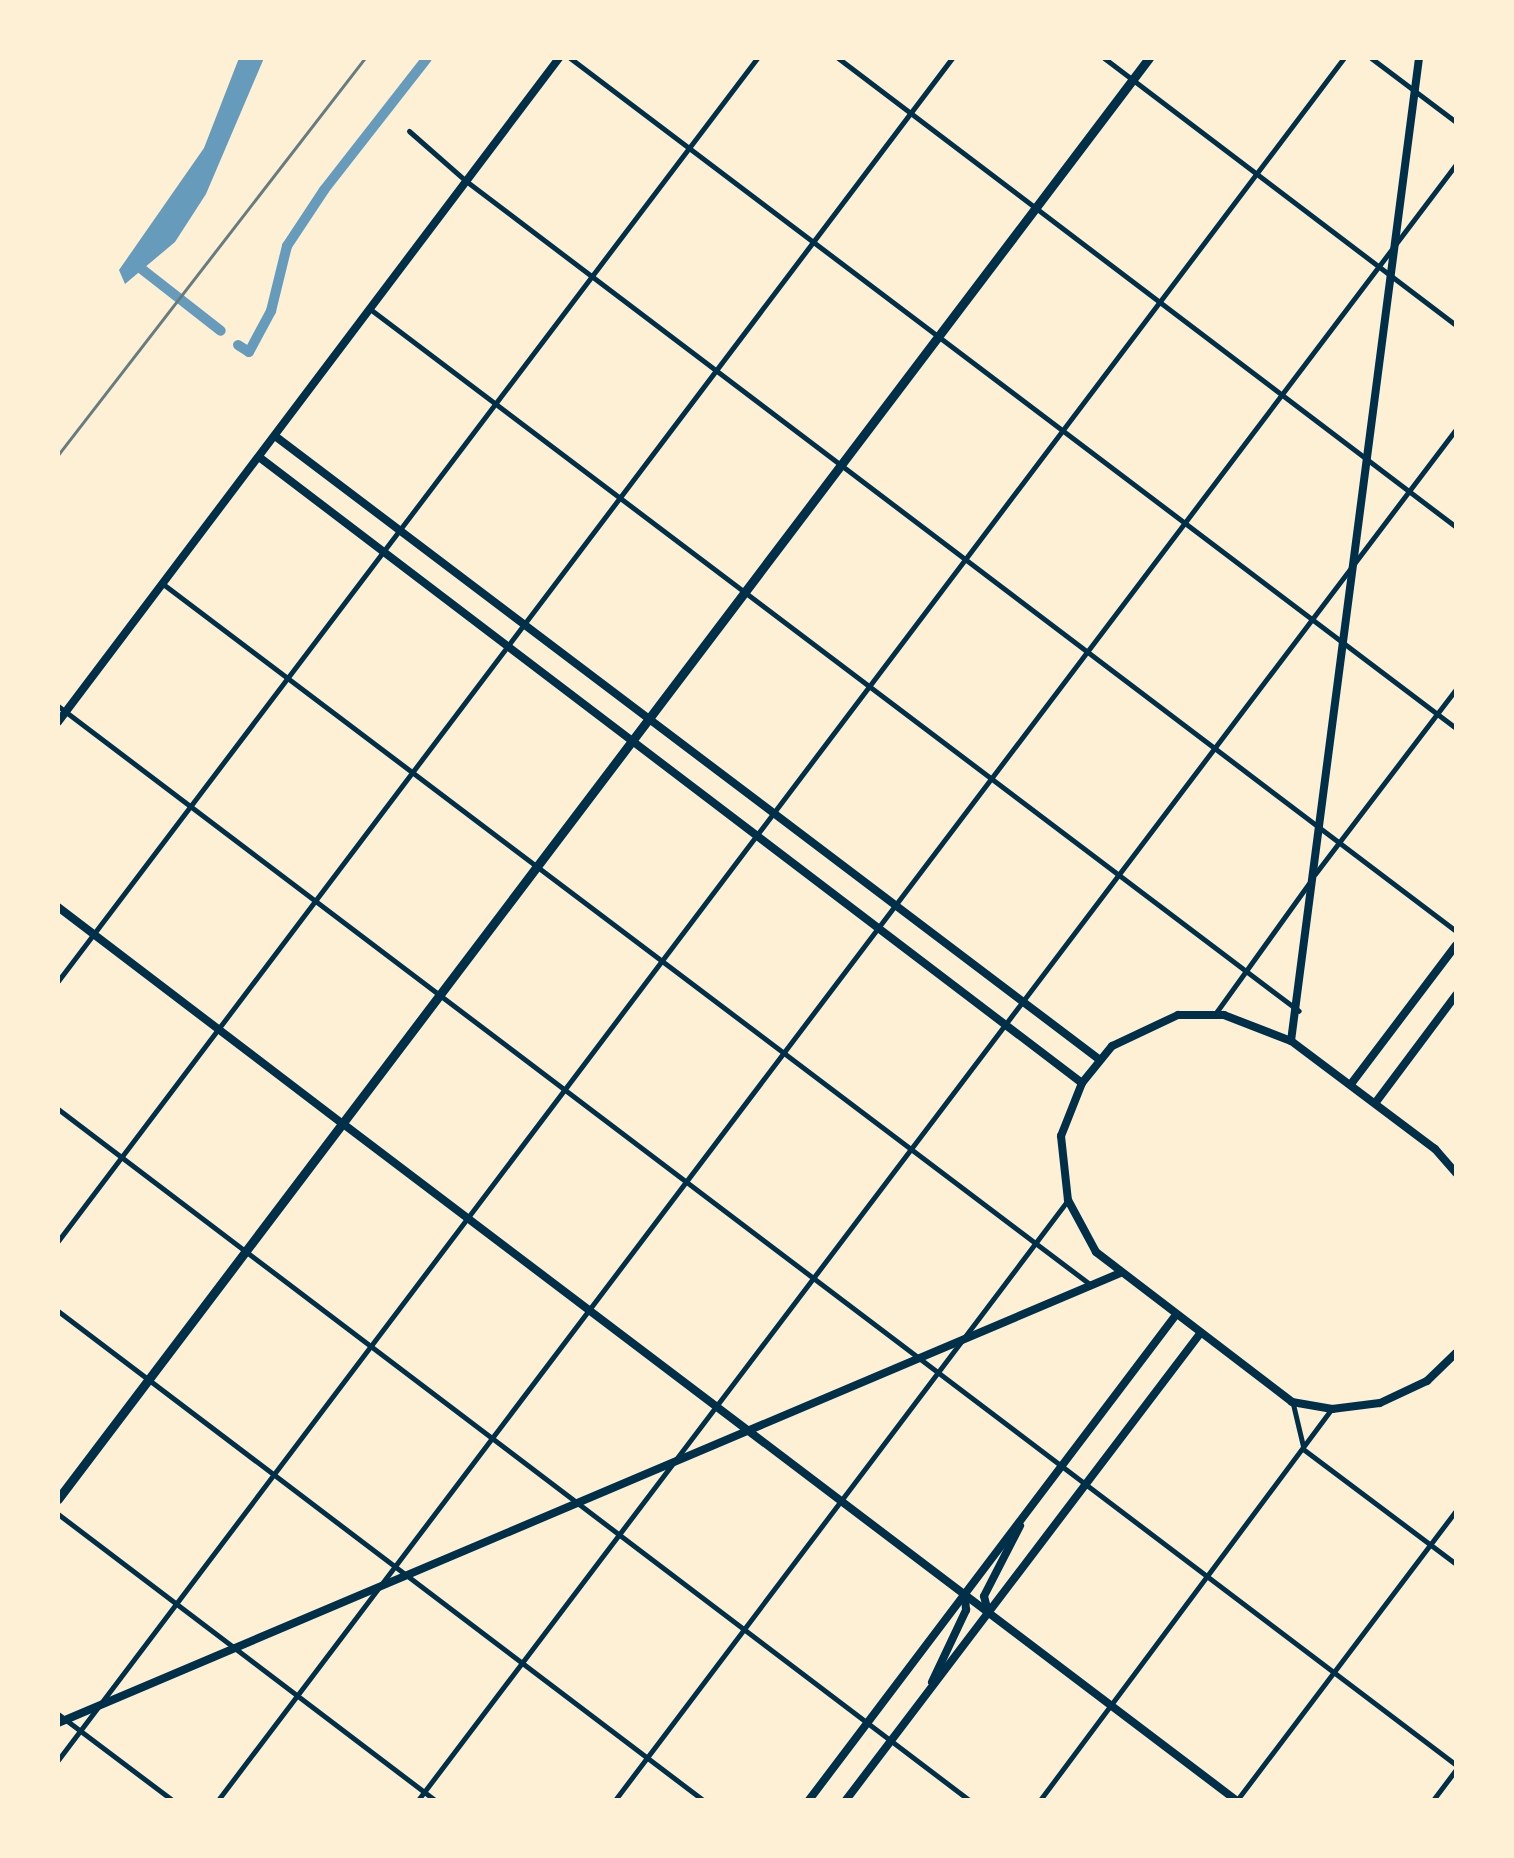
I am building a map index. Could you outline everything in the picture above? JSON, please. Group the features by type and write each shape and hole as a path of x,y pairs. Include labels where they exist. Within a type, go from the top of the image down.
{"main road":[{"path":"58,1499 1149,58"}],"street":[{"path":"58,722 61,708 162,584 559,58"},
{"path":"570,58 1456,728"},
{"path":"58,981 757,58"},
{"path":"838,58 1456,526"},
{"path":"58,1240 952,58"},
{"path":"1104,58 1456,325"},
{"path":"58,1760 1344,58"},
{"path":"1371,58 1456,122"},
{"path":"1292,1042 1317,872 1392,276 1392,248 1419,58"},
{"path":"409,131 466,181 1456,931"},
{"path":"218,1800 388,1583 492,1437 1456,164"},
{"path":"370,309 1242,972 1299,1011"},
{"path":"418,1800 1456,430"},
{"path":"274,436 1100,1060"},
{"path":"259,457 1082,1083"},
{"path":"162,584 1091,1286"},
{"path":"1215,1014 1242,972 1456,689"},
{"path":"61,708 1456,1767 1433,1800"},
{"path":"58,907 1236,1800 1456,1510"},
{"path":"1351,1084 1456,946"},
{"path":"1376,1102 1456,995"},
{"path":"1455,1360 1401,1396 1332,1409 1292,1402 1120,1273 1083,1235 1068,1200 1061,1136 1082,1083 1100,1060 1147,1025 1215,1014 1245,1018 1292,1042 1376,1102 1456,1173"},
{"path":"58,1109 969,1800"},
{"path":"615,1800 1068,1200"},
{"path":"60,1719 1120,1273"},
{"path":"58,1311 703,1800"},
{"path":"809,1800 1175,1316"},
{"path":"846,1800 1199,1335"},
{"path":"1292,1402 1304,1449 1456,1564"},
{"path":"1040,1800 1332,1409"},
{"path":"58,1514 435,1800"},
{"path":"988,1612 984,1596 1023,1518"},
{"path":"929,1691 966,1610 964,1595"},
{"path":"60,1719 172,1800"}],"water":[{"path":"239,58 264,58 206,194 175,242 125,284 119,270 204,148"}],"waterway":[{"path":"238,345 249,352 271,311 287,246 324,190 427,58"},
{"path":"134,263 221,331"}],"railway":[{"path":"58,455 365,58"}]}
